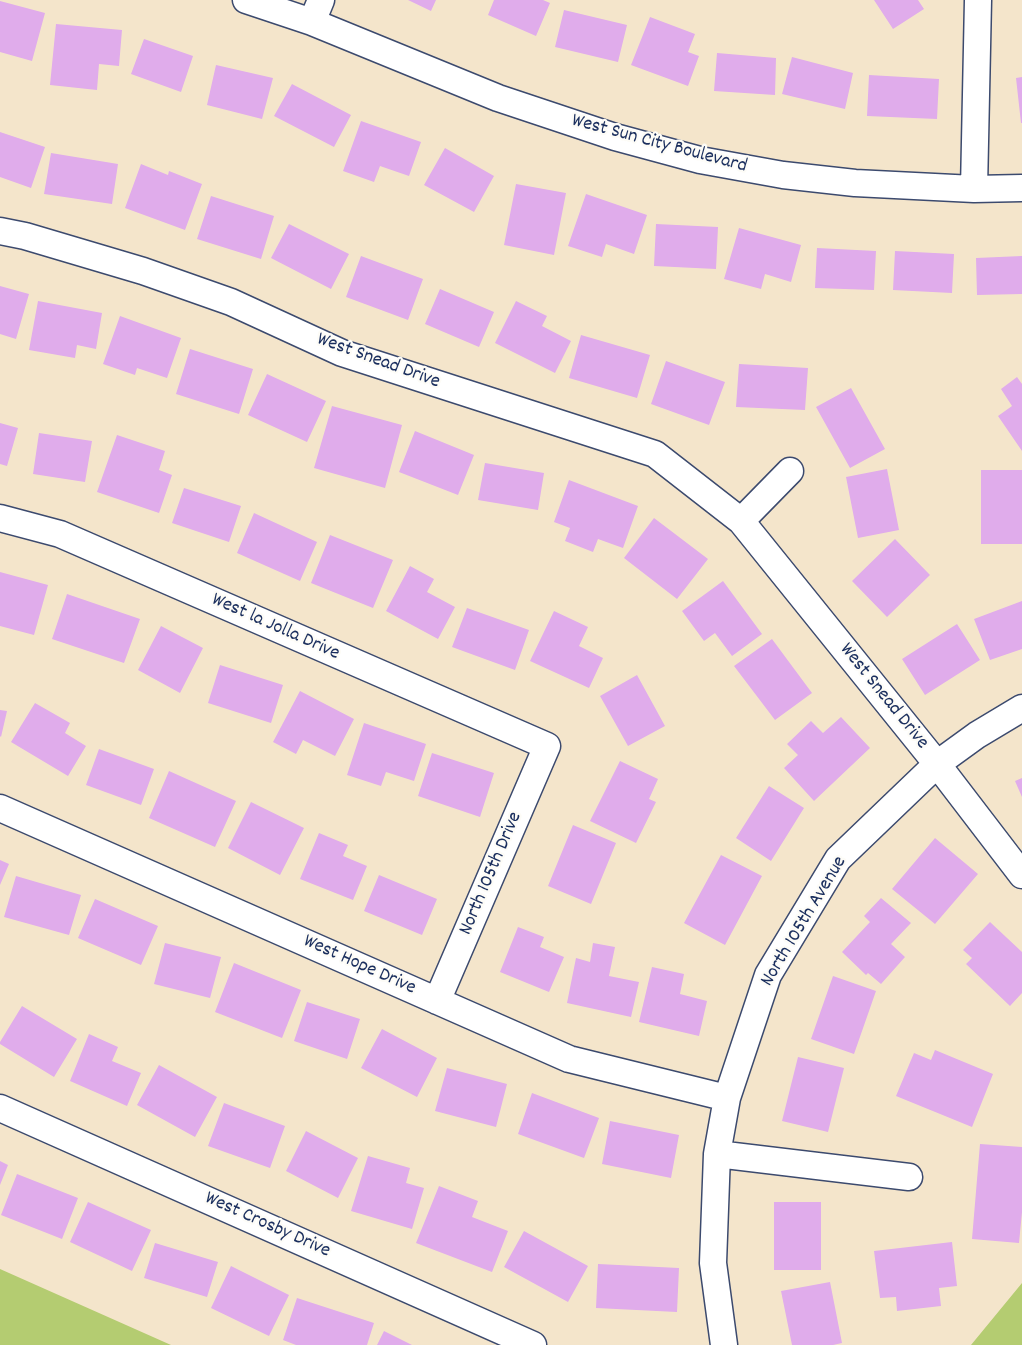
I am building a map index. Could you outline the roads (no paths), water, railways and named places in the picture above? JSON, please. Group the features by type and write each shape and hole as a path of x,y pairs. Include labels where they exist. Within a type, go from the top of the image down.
{"street":[{"name":"West Sun City Boulevard","path":"246,0 317,11 498,98 615,137 700,160 784,175 855,183 974,189 1022,188"},
{"path":"974,189 978,0"},
{"name":"West Snead Drive","path":"0,230 143,271 231,302 342,353 655,454 741,521 937,764 1022,875"},
{"path":"741,521 790,471"},
{"name":"West la Jolla Drive","path":"0,518 60,534 547,746"},
{"name":"North 105th Avenue","path":"724,1345 713,1264 717,1154 727,1098 768,975 838,860 937,764 1022,708"},
{"name":"North 105th Drive","path":"437,1001 547,746"},
{"name":"West Hope Drive","path":"0,808 569,1059 727,1098"},
{"name":"West Crosby Drive","path":"0,1108 533,1345"},
{"path":"717,1154 909,1177"}]}
